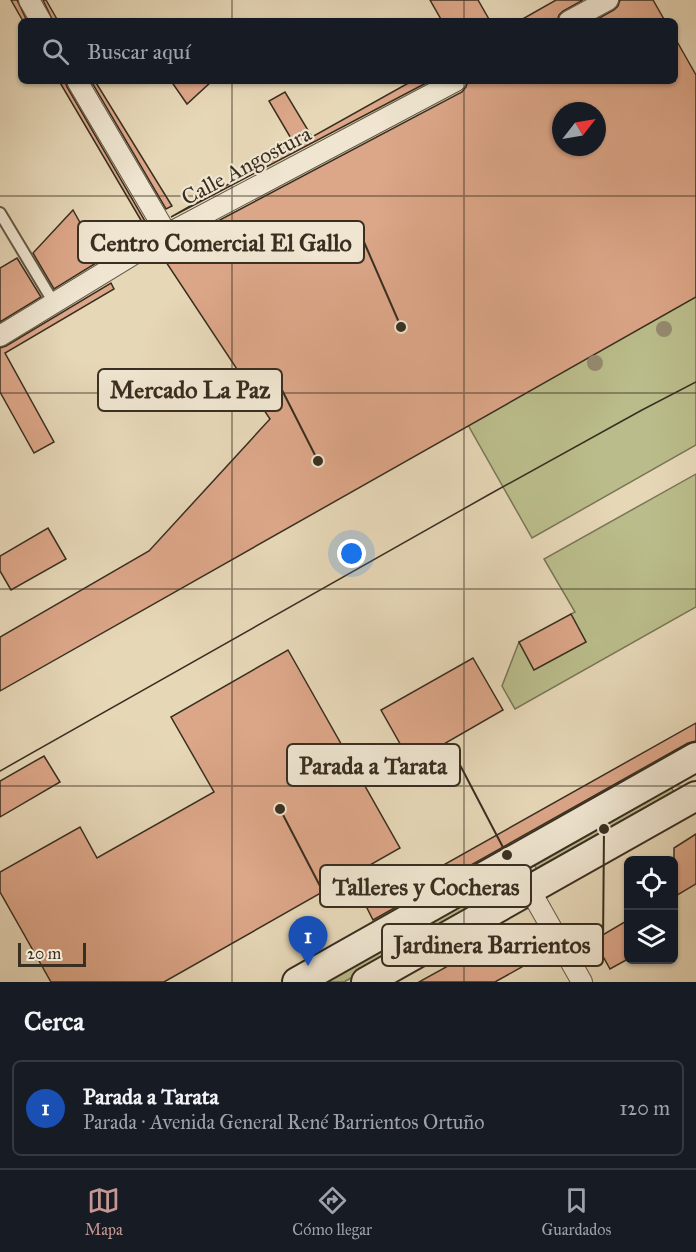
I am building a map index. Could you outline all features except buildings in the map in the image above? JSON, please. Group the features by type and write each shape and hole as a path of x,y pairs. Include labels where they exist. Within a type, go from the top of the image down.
{"main road":[{"path":"297,982 685,764"},
{"path":"366,982 694,801"}],"street":[{"path":"29,0 39,18"},
{"path":"575,18 608,0"},
{"path":"79,84 167,234"},
{"name":"Calle Angostura","path":"0,336 167,234 450,84"},
{"path":"685,764 694,801"},
{"path":"513,860 582,982"}],"lane":[{"path":"0,213 54,303"}],"green space":[{"path":"696,297 696,445 532,538 468,425"},
{"path":"696,474 696,607 515,709 502,686 519,642 534,670 586,642 571,614 575,612 544,559"},
{"path":"671,787 675,794 538,872 534,864"},
{"path":"501,883 505,891 344,982 327,982"}],"tram line":[{"path":"0,771 490,494 696,382"}],"place":[{"name":"Centro Comercial El Gallo","path":"401,327"},
{"name":"Mercado La Paz","path":"318,461"},
{"name":"Talleres y Cocheras","path":"280,809"},
{"name":"Jardinera Barrientos","path":"604,829"},
{"name":"Parada a Tarata","path":"507,855"},
{"name":"Parada a Tarata","path":"308,966"}]}
